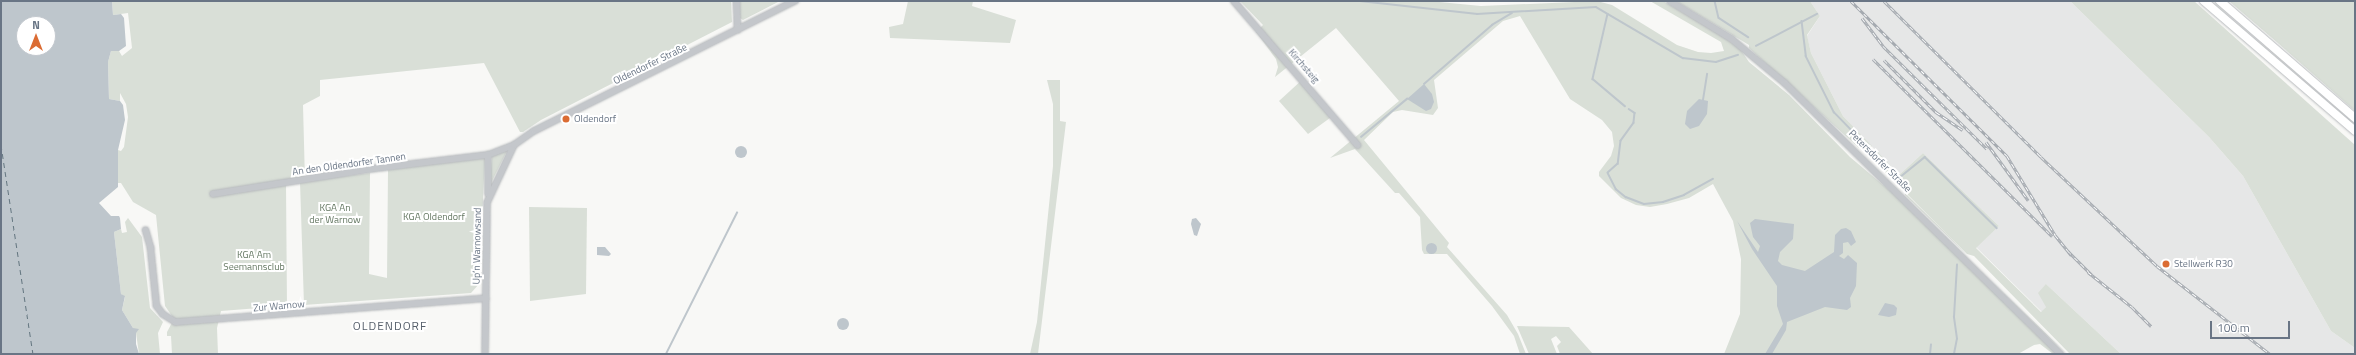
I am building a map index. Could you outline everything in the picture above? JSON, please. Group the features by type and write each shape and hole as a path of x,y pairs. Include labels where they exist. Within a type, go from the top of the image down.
{"highway":[{"path":"2204,1 2355,132"},
{"path":"2220,1 2355,118"}],"street":[{"path":"737,1 738,30"},
{"name":"Oldendorfer Straße","path":"514,145 534,132 795,1"},
{"name":"Kirchsteig","path":"1234,1 1358,144"},
{"name":"Petersdorfer Straße","path":"1670,1 1732,39 1786,83 2061,354"},
{"name":"An den Oldendorfer Tannen","path":"213,194 370,169 488,155 514,145"},
{"name":"Up’n Warnowsand","path":"486,354 488,197 514,145"},
{"path":"488,155 488,197"},
{"name":"Zur Warnow","path":"146,230 151,248 157,306 163,314 176,322 486,298"}],"shaded area":[{"path":"1,1 112,1 113,15 121,14 124,18 126,46 119,51 111,51 108,62 109,99 120,101 123,105 125,120 118,150 118,187 99,203 111,216 119,216 120,218 121,229 114,232 121,294 125,296 122,310 133,328 139,329 136,333 136,344 139,354 1,354"},
{"path":"1810,1 2070,1 2209,137 2243,176 2331,331 2355,348 2355,354 2121,354 2046,284 2046,307 2042,312 1976,247 1999,226 1923,153 1899,175 1843,116 1811,53 1807,36 1820,16"},
{"path":"1424,84 1432,94 1434,102 1431,109 1426,111 1407,99"},
{"path":"1699,99 1708,101 1707,114 1699,126 1690,129 1685,124 1687,111"},
{"path":"743,146 746,147 746,157 739,158 736,157 735,150 736,147"},
{"path":"1196,218 1201,224 1197,236 1194,235 1191,224 1192,219"},
{"path":"1755,219 1794,224 1793,239 1780,252 1778,261 1782,265 1805,271 1834,252 1835,235 1841,229 1846,228 1851,231 1856,242 1851,246 1848,242 1843,243 1843,253 1839,256 1844,259 1848,255 1857,263 1856,286 1850,298 1851,307 1847,310 1825,307 1787,322 1786,330 1772,354 1765,354 1783,324 1777,306 1777,286 1752,249 1737,221 1758,252 1760,246 1753,237 1750,223"},
{"path":"1431,242 1435,244 1437,248 1435,252 1431,254 1427,252 1425,248 1427,244"},
{"path":"597,247 605,247 611,254 609,256 597,255"},
{"path":"1885,303 1894,305 1897,308 1896,315 1889,317 1878,315"},
{"path":"843,318 847,320 849,324 847,328 843,330 839,328 837,324 839,320"}],"green space":[{"path":"112,1 731,1 732,22 541,120 523,132 520,132 484,63 320,80 320,96 303,105 305,181 370,173 369,274 387,278 388,170 485,157 479,284 471,293 304,305 300,182 286,184 287,306 221,311 217,328 218,354 172,354 171,336 167,336 167,332 174,319 165,306 156,215 133,202 121,183 118,183 118,150 121,151 124,147 128,117 126,104 120,93 120,101 109,99 108,62 111,51 119,51 122,56 132,48 128,13 113,15"},
{"path":"740,1 780,1 743,20 740,18"},
{"path":"908,1 973,1 972,6 1016,20 1010,43 890,38 889,27 903,24"},
{"path":"1240,1 1429,1 1481,6 1597,1 1612,5 1677,45 1698,52 1711,53 1724,51 1721,42 1650,1 1663,1 1718,33 1740,49 1749,62 1789,95 1850,157 1902,201 2058,354 2053,354 2040,344 2034,345 2018,354 1724,354 1740,314 1741,259 1733,221 1713,184 1689,198 1650,207 1636,205 1621,198 1599,176 1599,172 1611,156 1614,146 1612,132 1602,120 1570,99 1520,16 1503,21 1434,80 1438,108 1433,115 1402,110 1393,112 1364,140 1449,243 1447,247 1507,315 1518,334 1526,354 1520,354 1514,336 1492,306 1447,254 1424,254 1422,250 1420,217 1399,193 1395,193 1355,149 1330,158 1399,101 1336,28 1275,77 1278,67 1276,59 1256,32 1263,25"},
{"path":"1676,1 1810,1 1820,16 1807,35 1811,53 1843,116 1872,146 1867,150 1859,148 1749,48 1749,45"},
{"path":"2070,1 2194,1 2355,145 2355,348 2331,331 2243,176 2209,137"},
{"path":"2229,1 2355,1 2355,111 2279,44"},
{"path":"1303,79 1334,115 1308,134 1279,101"},
{"path":"1047,80 1060,80 1060,121 1066,122 1038,354 1030,354 1037,322 1053,166 1053,104"},
{"path":"508,149 490,185 492,155"},
{"path":"1876,150 1899,175 1923,153 1999,226 1976,248 2041,312 2046,307 2038,293 2046,284 2121,354 2070,354 1974,256 1967,254 1873,160"},
{"path":"1905,193 1950,237 1966,254 1905,195"},
{"path":"529,207 587,208 586,294 530,301"},
{"path":"128,218 142,237 150,308 163,322 158,333 160,354 139,354 136,333 122,310 125,297 121,294 114,232 121,229 122,233 127,232 125,222"},
{"path":"1993,282 2067,354 2044,333"},
{"path":"1517,326 1569,327 1593,354 1560,354 1557,346 1561,342 1556,336 1551,339 1557,354 1529,354"}],"waterway":[{"path":"1360,1 1477,14 1596,7 1683,58 1716,62 1738,55"},
{"path":"1715,1 1719,18 1748,37"},
{"path":"1424,84 1492,25 1512,13"},
{"path":"1608,14 1593,79 1625,106"},
{"path":"1756,46 1817,14"},
{"path":"1802,21 1806,56 1834,112 1868,147"},
{"path":"1703,100 1707,74"},
{"path":"1361,137 1407,99"},
{"path":"1629,109 1635,113 1634,123 1621,141 1618,164 1608,173 1616,189 1626,197 1644,204 1663,202 1684,195 1713,179"},
{"path":"1877,156 1899,178 1925,157 1997,228"},
{"path":"666,354 737,213"},
{"path":"1954,354 1957,339 1954,317 1957,265"},
{"path":"1930,354 1931,345"}],"ferry route":[{"path":"1,145 33,354"}],"railway":[{"path":"1851,1 2007,156 2055,235 2071,255"},
{"path":"1884,1 2041,157 2157,266 2270,354"},
{"path":"1862,18 1883,46 1987,149"},
{"path":"1873,59 2052,236"},
{"path":"1884,60 1936,112 1963,130"},
{"path":"1986,142 2028,200"},
{"path":"2068,251 2091,274"},
{"path":"2088,272 2132,307 2151,326"}],"place":[{"name":"Oldendorf","path":"566,119"},
{"name":"Stellwerk R30","path":"2166,264"}],"district":[{"name":"OLDENDORF","path":"390,326"}],"park label":[{"name":"KGA An der Warnow","path":"335,212"},
{"name":"KGA Oldendorf","path":"434,217"},
{"name":"KGA Am Seemannsclub","path":"254,260"}]}
